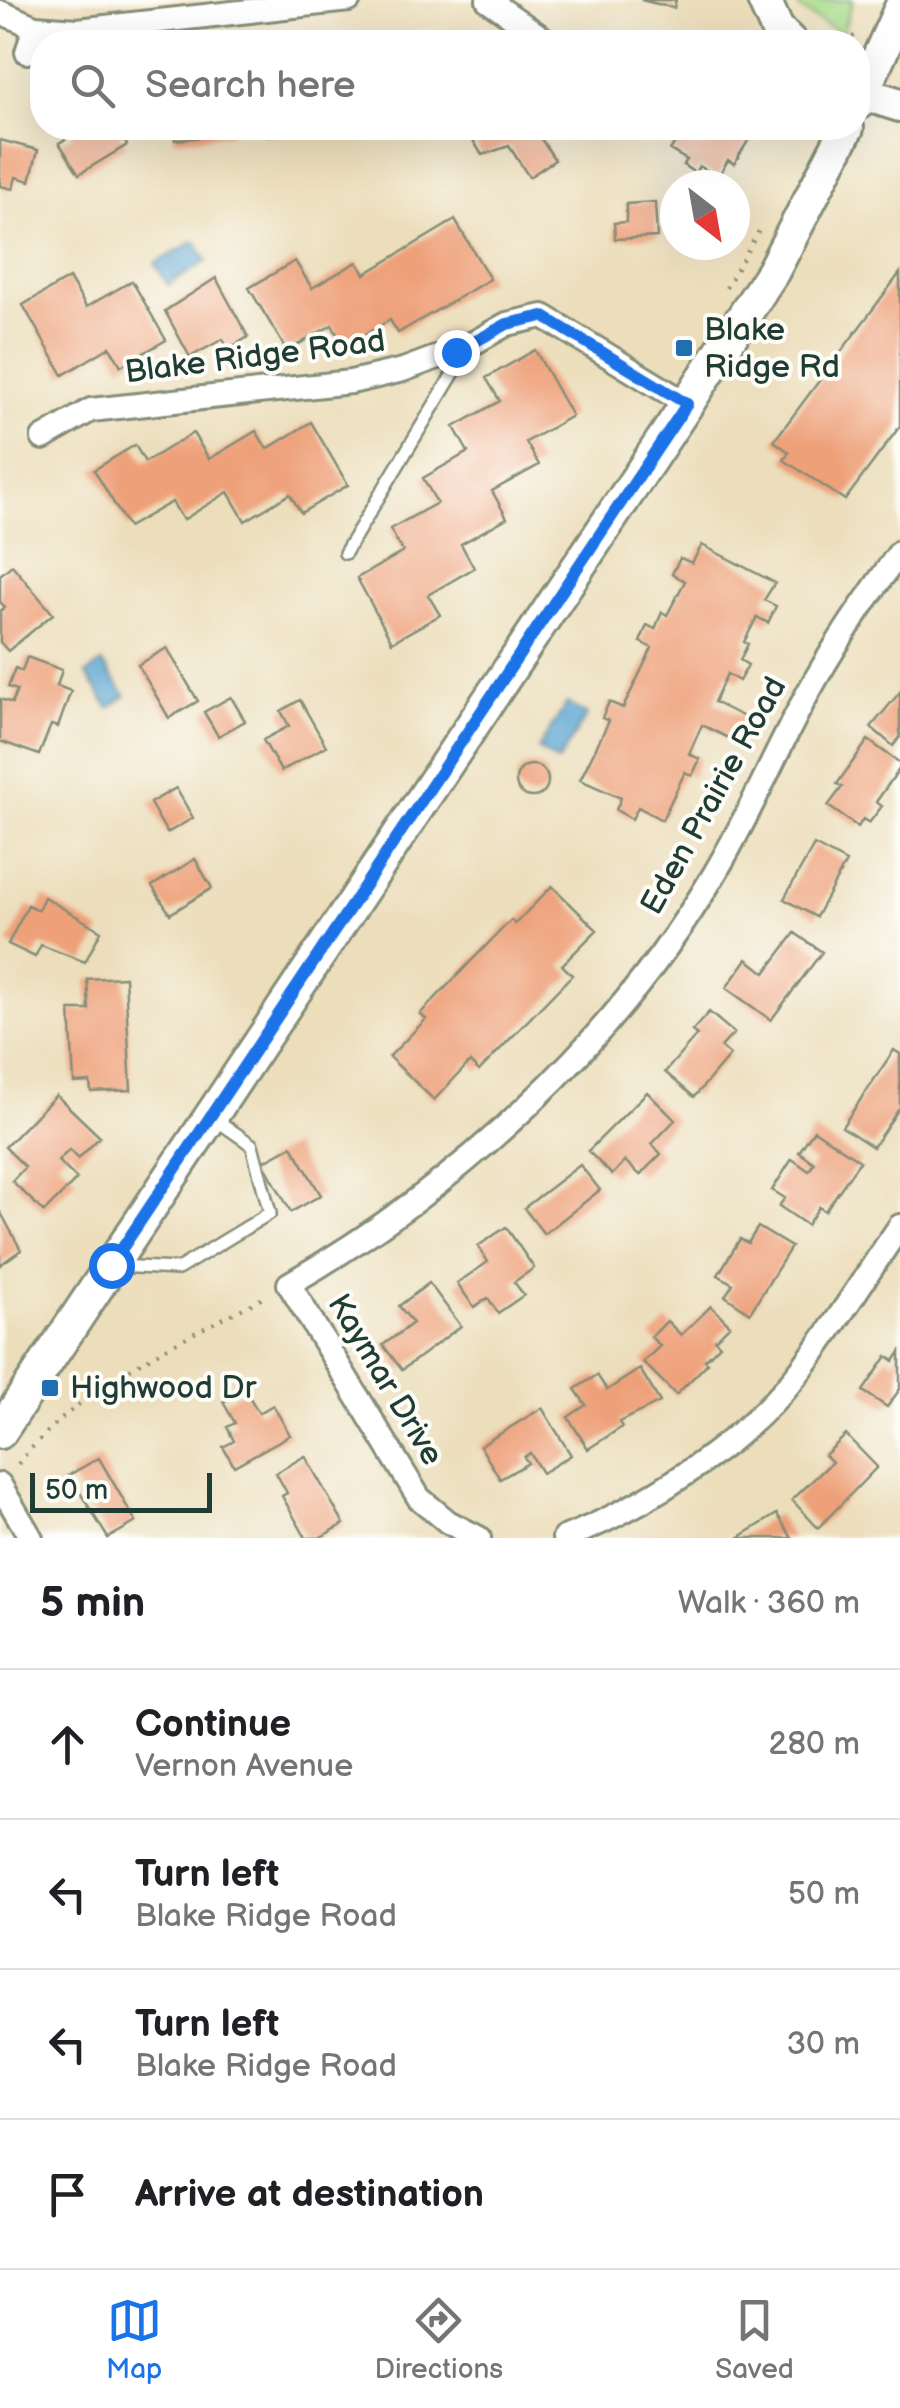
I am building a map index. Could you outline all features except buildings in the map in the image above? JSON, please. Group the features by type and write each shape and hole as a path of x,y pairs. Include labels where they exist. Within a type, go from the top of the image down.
{"main road":[{"path":"764,0 778,30"},
{"path":"870,73 900,10"},
{"path":"870,99 900,106"},
{"path":"0,1432 208,1114 687,404 773,271 841,140"}],"street":[{"path":"0,12 35,27 78,30 349,0"},
{"path":"488,0 531,30"},
{"path":"27,52 30,43"},
{"name":"Blake Ridge Road","path":"43,438 91,410 351,382 403,370 470,345 507,324 543,316 687,404"},
{"name":"Eden Prairie Road","path":"290,1284 331,1260 504,1128 582,1051 652,968 736,836 817,677 900,552"},
{"path":"564,1538 592,1527 708,1457 755,1420 795,1376 899,1229"},
{"name":"Kaymar Drive","path":"290,1284 418,1498 448,1522 480,1538"},
{"path":"0,1485 31,1538"}],"lane":[{"path":"345,553 470,345"},
{"path":"111,1265 178,1269 270,1214 252,1144 208,1114"}],"path":[{"path":"722,293 769,213"},
{"path":"18,1464 74,1405 163,1350 290,1284"}],"green space":[{"path":"797,0 853,0 843,30 835,30 801,10"}],"water":[{"path":"195,241 207,261 168,285 155,264"},
{"path":"102,663 126,696 109,708 86,674"},
{"path":"567,703 587,715 558,762 538,749"}],"place":[{"name":"Blake Ridge Rd","path":"684,348"},
{"name":"Highwood Dr","path":"50,1388"}],"route":[{"path":"111,1265 208,1114 687,404 543,316 507,324 456,352"}]}
